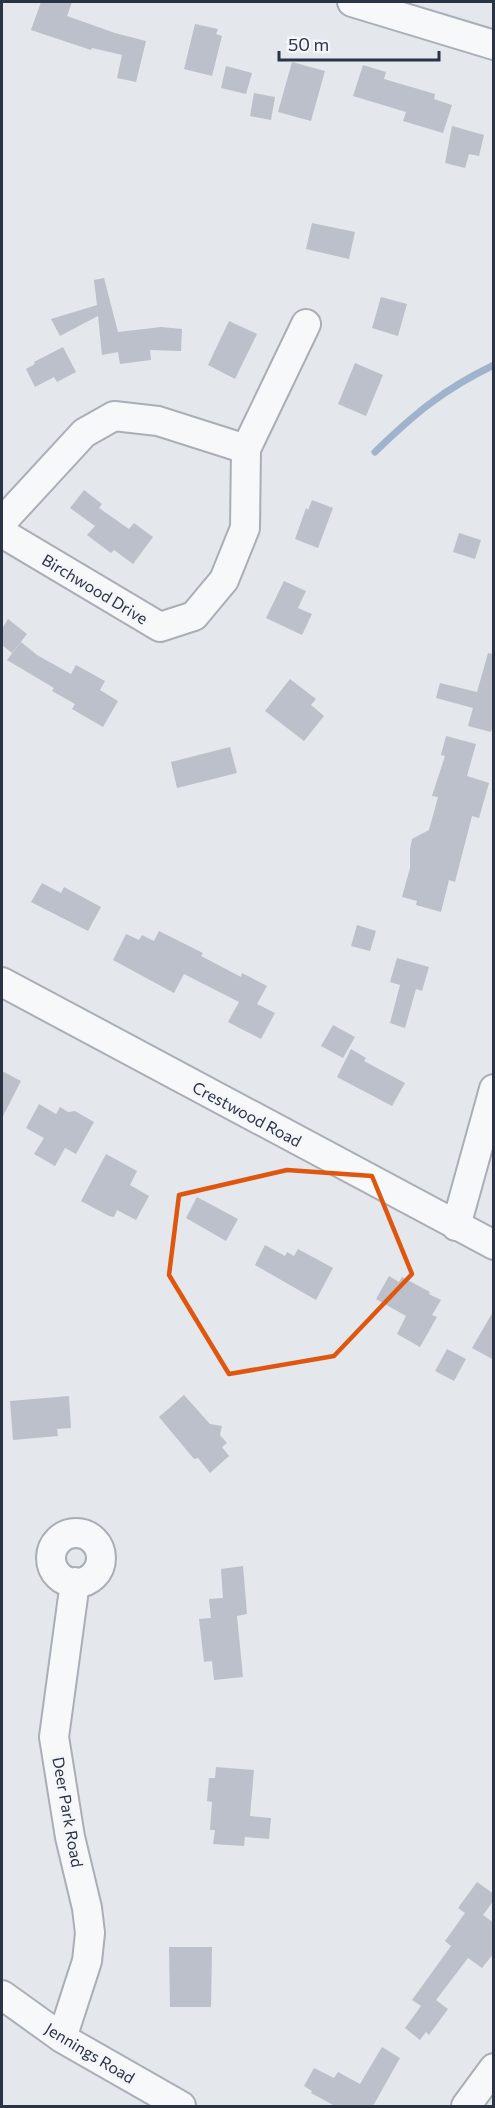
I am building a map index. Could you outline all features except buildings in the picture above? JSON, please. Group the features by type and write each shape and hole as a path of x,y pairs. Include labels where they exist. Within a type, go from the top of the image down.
{"street":[{"path":"352,2 494,45"},
{"name":"Birchwood Drive","path":"2,533 160,627 194,616 224,580 245,528 246,449 306,324"},
{"path":"2,522 84,433 114,416 158,421 246,449"},
{"name":"Crestwood Road","path":"2,982 494,1245"},
{"path":"456,1226 494,1089"},
{"name":"Deer Park Road","path":"62,2038 87,1961 90,1933 87,1908 70,1837 54,1737 75,1582"},
{"name":"Jennings Road","path":"2,1995 62,2038 181,2106"},
{"path":"466,2106 494,2068"}],"highlighted area":[{"path":"287,1170 372,1176 412,1274 334,1356 229,1374 169,1275 179,1195"}],"waterway":[{"path":"375,452 430,403 460,383 494,365"}]}
